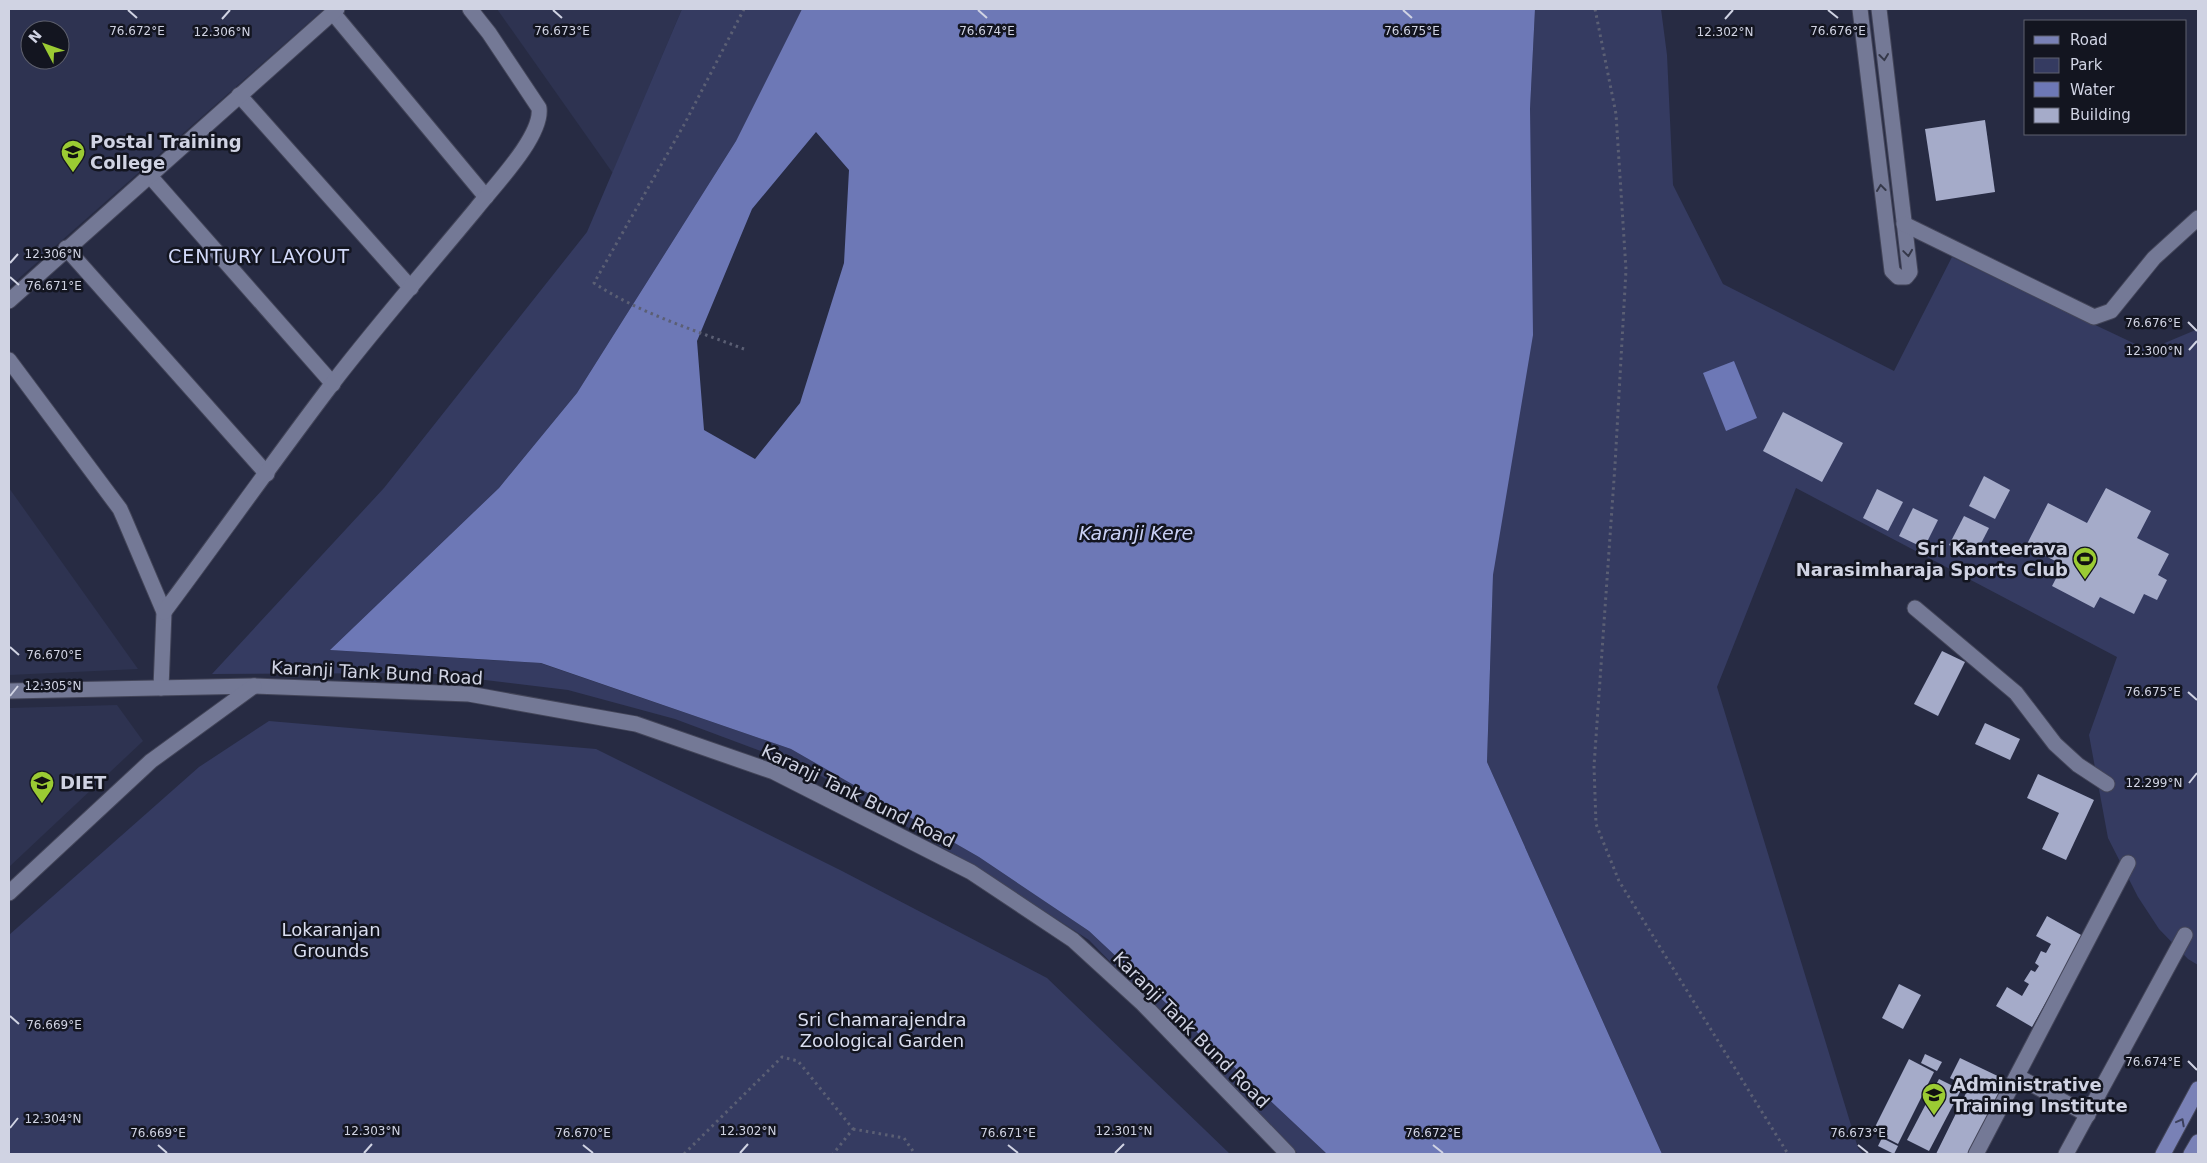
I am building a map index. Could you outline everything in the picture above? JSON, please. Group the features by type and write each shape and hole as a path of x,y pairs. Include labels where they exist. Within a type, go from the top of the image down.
{"main road":[{"path":"2163,1154 2198,1089"},
{"path":"2191,1154 2198,1142"}],"street":[{"path":"164,612 333,384 486,197 536,128 540,113 539,108 470,9"},
{"path":"1860,9 1892,271 1898,277 1906,277 1910,272 1879,9"},
{"path":"9,301 66,248 335,11 486,197"},
{"path":"240,95 411,288"},
{"path":"149,175 333,384"},
{"path":"1904,224 2094,317 2111,311 2154,258 2198,218"},
{"path":"66,248 267,474"},
{"path":"9,360 120,509 164,612 161,688"},
{"path":"1915,608 2016,693 2055,744 2078,765 2107,784"},
{"path":"9,892 151,761 254,686"},
{"name":"Karanji Tank Bund Road","path":"9,692 254,686 469,694 636,724 774,772 972,872 1073,940 1143,1004 1288,1154"},
{"path":"1976,1154 2128,863"},
{"path":"2066,1154 2185,936"},
{"path":"2017,1076 2088,1115"}],"path":[{"path":"744,9 685,123 594,283 614,296 695,331 744,349"},
{"path":"1595,9 1616,114 1626,270 1615,465 1594,766 1596,824 1619,881 1788,1154"},
{"path":"684,1154 782,1057 798,1061 853,1129 904,1138 915,1154"},
{"path":"833,1154 853,1129"}],"shaded area":[{"name":"Postal Training College","path":"9,9 324,9 9,287"},
{"path":"497,9 682,9 613,172 612,172"},
{"path":"9,488 138,669 9,675"},
{"name":"DIET","path":"117,705 143,741 9,867 9,708"}],"green space":[{"path":"682,9 802,9 736,141 577,393 499,488 330,650 540,663 791,749 979,857 1089,931 1327,1154 1298,1154 1089,940 975,867 809,769 675,719 568,690 427,673 212,674 384,488 587,232"},
{"path":"1535,9 1661,9 1667,55 1673,185 1723,284 1894,371 1952,257 2148,350 2198,329 2198,965 2188,959 2159,929 2138,897 2108,838 2089,735 2117,657 1796,488 1717,687 1858,1148 1863,1154 1662,1154 1487,762 1493,575 1530,109"},
{"name":"Lokaranjan Grounds","path":"269,721 596,749 842,871 1047,978 1230,1154 9,1154 9,935 199,767"}],"water":[{"name":"Karanji Kere","path":"802,9 1535,9 1530,109 1533,335 1493,575 1487,762 1662,1154 1327,1154 1089,931 979,857 791,749 541,663 330,650 499,488 577,393 736,141","holes":["816,132 849,170 844,263 800,403 755,459 704,430 697,341 752,209"]},
{"path":"1734,361 1757,418 1726,431 1703,373"}],"building":[{"path":"1985,120 1995,192 1936,201 1925,129"},
{"path":"1783,412 1843,443 1822,482 1763,451"},
{"path":"1984,476 2010,490 1995,519 1969,506"},
{"path":"2106,488 2151,511 2137,538 2169,554 2158,575 2167,580 2157,600 2144,594 2134,614 2100,597 2094,608 2052,586 2063,565 2026,546 2048,503 2087,523"},
{"path":"1877,489 1903,502 1888,531 1863,518"},
{"path":"1913,508 1938,520 1924,548 1899,536"},
{"path":"1964,516 1989,528 1974,557 1949,545"},
{"path":"1942,651 1965,662 1938,716 1914,704"},
{"path":"1985,723 2020,739 2010,760 1975,744"},
{"path":"2038,774 2094,800 2066,860 2042,849 2059,813 2027,798"},
{"path":"2047,916 2083,936 2032,1027 1996,1006 2007,987 2022,996 2029,984 2024,981 2031,970 2035,972 2039,966 2035,963 2041,951 2046,953 2051,944 2036,936"},
{"path":"1899,984 1921,995 1903,1029 1882,1018"},
{"path":"1925,1054 1942,1062 1937,1071 1921,1063"},
{"path":"1960,1058 2006,1080 1969,1154 1936,1154 1969,1087 1950,1078"},
{"path":"1909,1059 1934,1072 1898,1144 1873,1131"},
{"path":"1939,1079 1961,1090 1929,1151 1907,1140"},
{"path":"1882,1138 1898,1146 1894,1154 1878,1146"}],"place":[{"name":"Postal Training College","path":"73,173"},
{"name":"Sri Kanteerava Narasimharaja Sports Club","path":"2085,580"},
{"name":"DIET","path":"42,804"},
{"name":"Administrative Training Institute","path":"1934,1116"}],"district":[{"name":"CENTURY LAYOUT","path":"259,256"}],"park label":[{"name":"Sri Chamarajendra Zoological Garden","path":"882,1030"}]}
